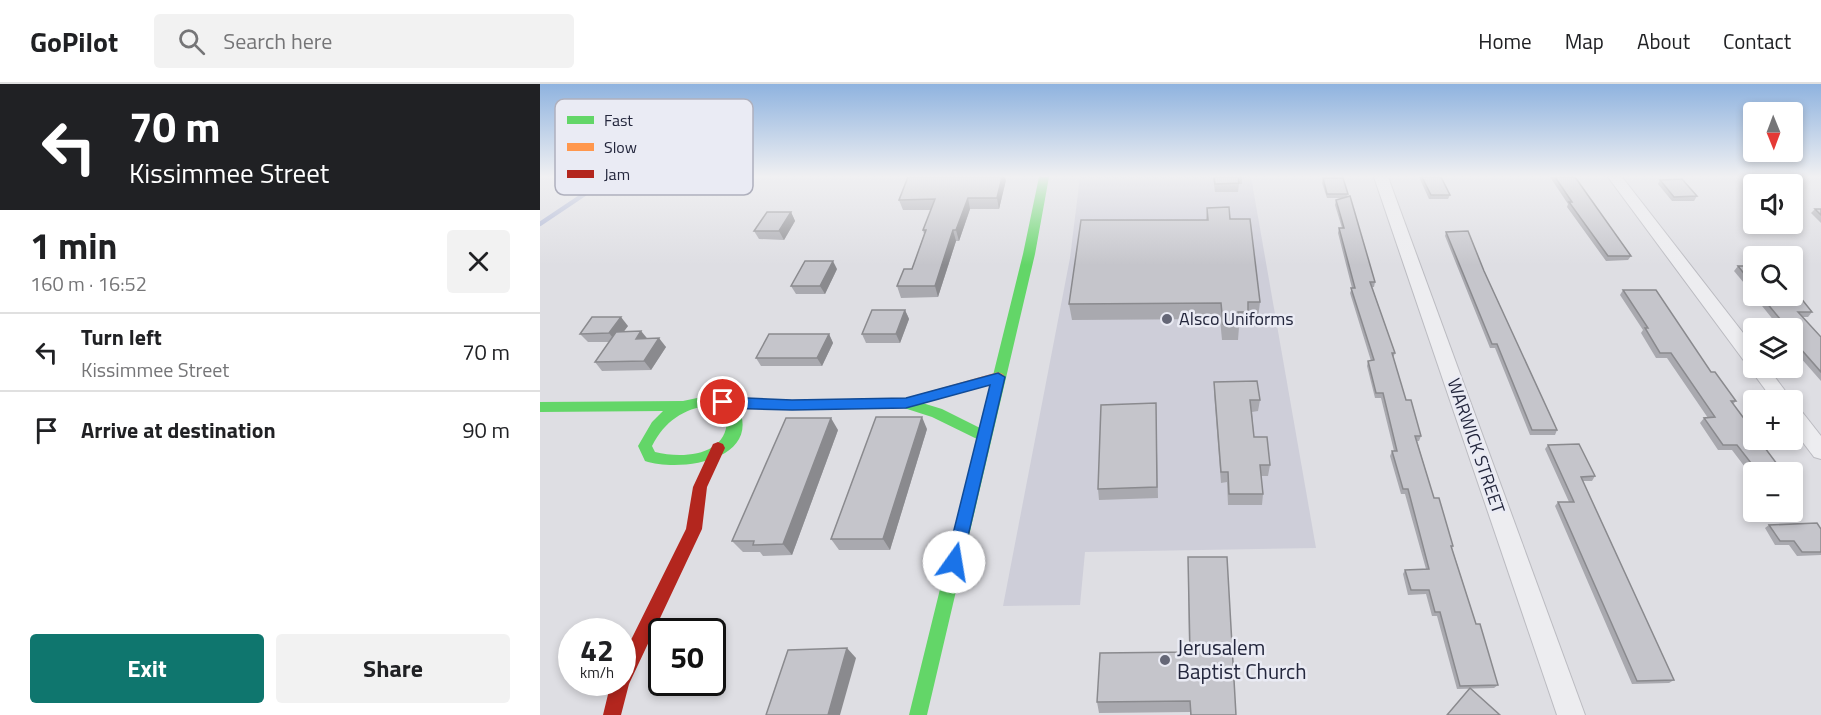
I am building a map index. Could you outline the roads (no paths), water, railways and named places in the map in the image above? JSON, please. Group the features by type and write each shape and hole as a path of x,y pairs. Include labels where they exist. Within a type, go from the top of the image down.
{"street":[{"path":"918,715 1029,254 1038,206"},
{"name":"WARWICK STREET","path":"1391,206 1571,715"},
{"path":"1637,206 1743,346"},
{"path":"718,448 687,463 672,465 658,463 650,456 646,447 648,436 661,419 682,406 697,401 792,405 906,403 998,377"},
{"path":"1766,378 1775,390"},
{"path":"723,402 732,408 736,416 735,427 729,438"},
{"path":"906,403 937,413 984,436"},
{"path":"693,478 729,438 754,422 792,405"},
{"path":"627,406 639,417 648,436"},
{"path":"540,407 682,406"},
{"path":"1803,427 1821,451"},
{"path":"636,649 694,529 699,508 693,478 672,465"},
{"path":"612,715 615,696"}],"waterway":[{"path":"540,224 566,206"}],"place":[{"name":"Alsco Uniforms","path":"1167,319"},
{"name":"Jerusalem Baptist Church","path":"1165,660"}]}
